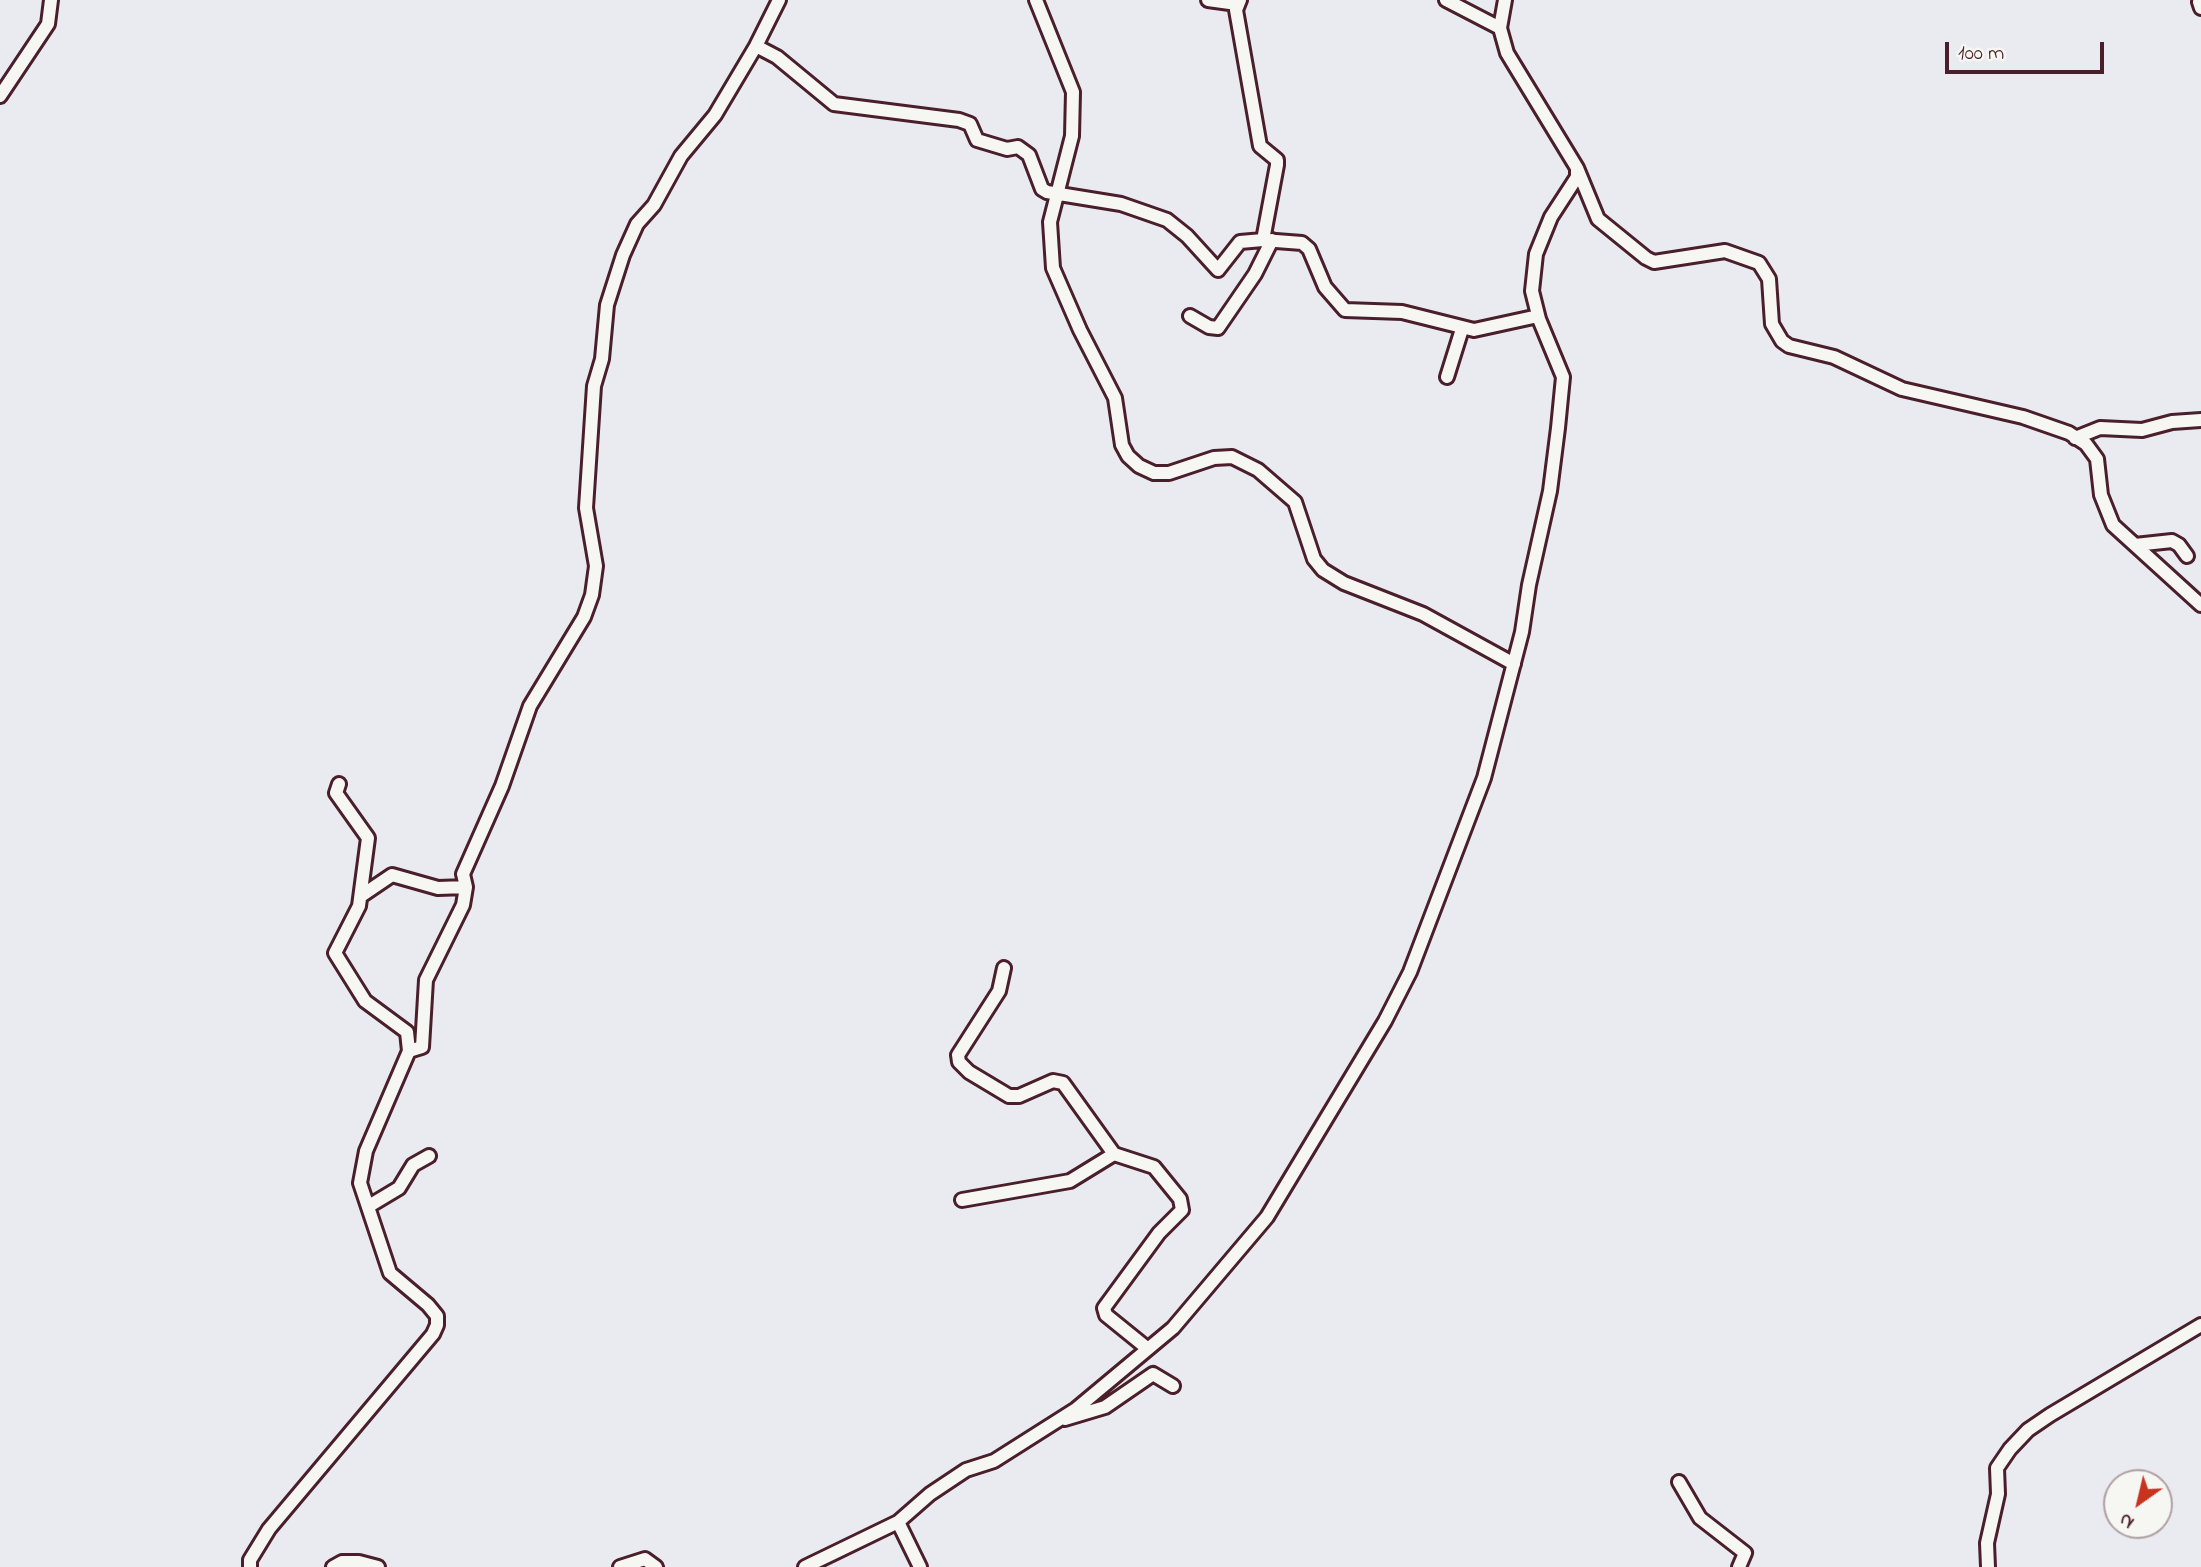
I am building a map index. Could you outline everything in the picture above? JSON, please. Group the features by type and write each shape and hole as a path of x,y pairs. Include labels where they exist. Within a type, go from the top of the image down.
{"street":[{"path":"0,96 48,24 51,0"},
{"path":"410,1051 422,1047 426,980 463,905 466,887 463,874 502,786 530,706 584,617 592,595 596,566 586,508 594,386 602,359 607,304 623,255 637,225 654,205 687,147 715,114 756,46 779,0"},
{"path":"1036,0 1073,92 1072,136 1050,222 1053,268 1080,330 1115,398 1122,445 1128,456 1139,466 1154,473 1169,472 1214,458 1232,457 1258,470 1295,502 1314,559 1323,570 1344,583 1423,614 1514,664"},
{"path":"1190,316 1209,327 1218,328 1255,274 1267,240 1277,160 1260,146 1238,2 1208,0"},
{"path":"1446,0 1500,28"},
{"path":"1505,0 1500,28 1507,53 1577,167 1598,219 1654,262 1725,251 1759,263 1769,279 1772,324 1789,346 1834,357 1902,389 2023,417 2075,438 2093,450 2097,459 2101,495 2113,526 2201,605"},
{"path":"756,46 777,57 834,104 959,120 970,124 977,140 1007,149 1018,147 1029,155 1042,189 1121,204 1167,220 1187,236 1217,270 1240,242 1267,240 1307,245 1325,287 1345,310 1402,312 1462,329 1484,330 1538,316"},
{"path":"805,1567 898,1522 930,1494 966,1471 994,1461 1091,1396 1172,1328 1267,1217 1393,1006 1427,928 1457,843 1477,802 1514,664 1550,491 1563,377 1538,316 1532,291 1536,254 1551,217 1577,177 1577,167"},
{"path":"1447,377 1462,329"},
{"path":"2075,438 2100,428 2142,430 2172,422 2201,419"},
{"path":"2135,545 2172,541 2179,545 2187,556"},
{"path":"250,1567 250,1560 269,1529 425,1344 437,1325 437,1316 428,1306 390,1273 360,1183 366,1151 410,1051 407,1032 365,1001 337,957 337,949 357,911 361,896 368,838 336,793 339,784"},
{"path":"361,896 392,875 438,888 466,887"},
{"path":"1004,968 999,991 958,1055 959,1062 969,1072 1009,1096 1019,1097 1053,1081 1063,1083 1114,1154 1154,1167 1182,1206 1181,1213 1160,1233 1104,1308 1106,1315 1148,1349"},
{"path":"962,1200 1070,1181 1114,1154"},
{"path":"369,1206 398,1188 413,1165 429,1156"},
{"path":"1988,1567 1987,1543 1998,1494 1997,1468 2010,1449 2028,1430 2050,1415 2201,1325"},
{"path":"1058,1419 1074,1418 1105,1407 1153,1374 1173,1386"},
{"path":"1679,1482 1700,1518 1745,1553 1739,1567"},
{"path":"898,1522 920,1567"},
{"path":"620,1567 645,1559 656,1567"},
{"path":"333,1567 342,1562 359,1562 378,1567"}]}
